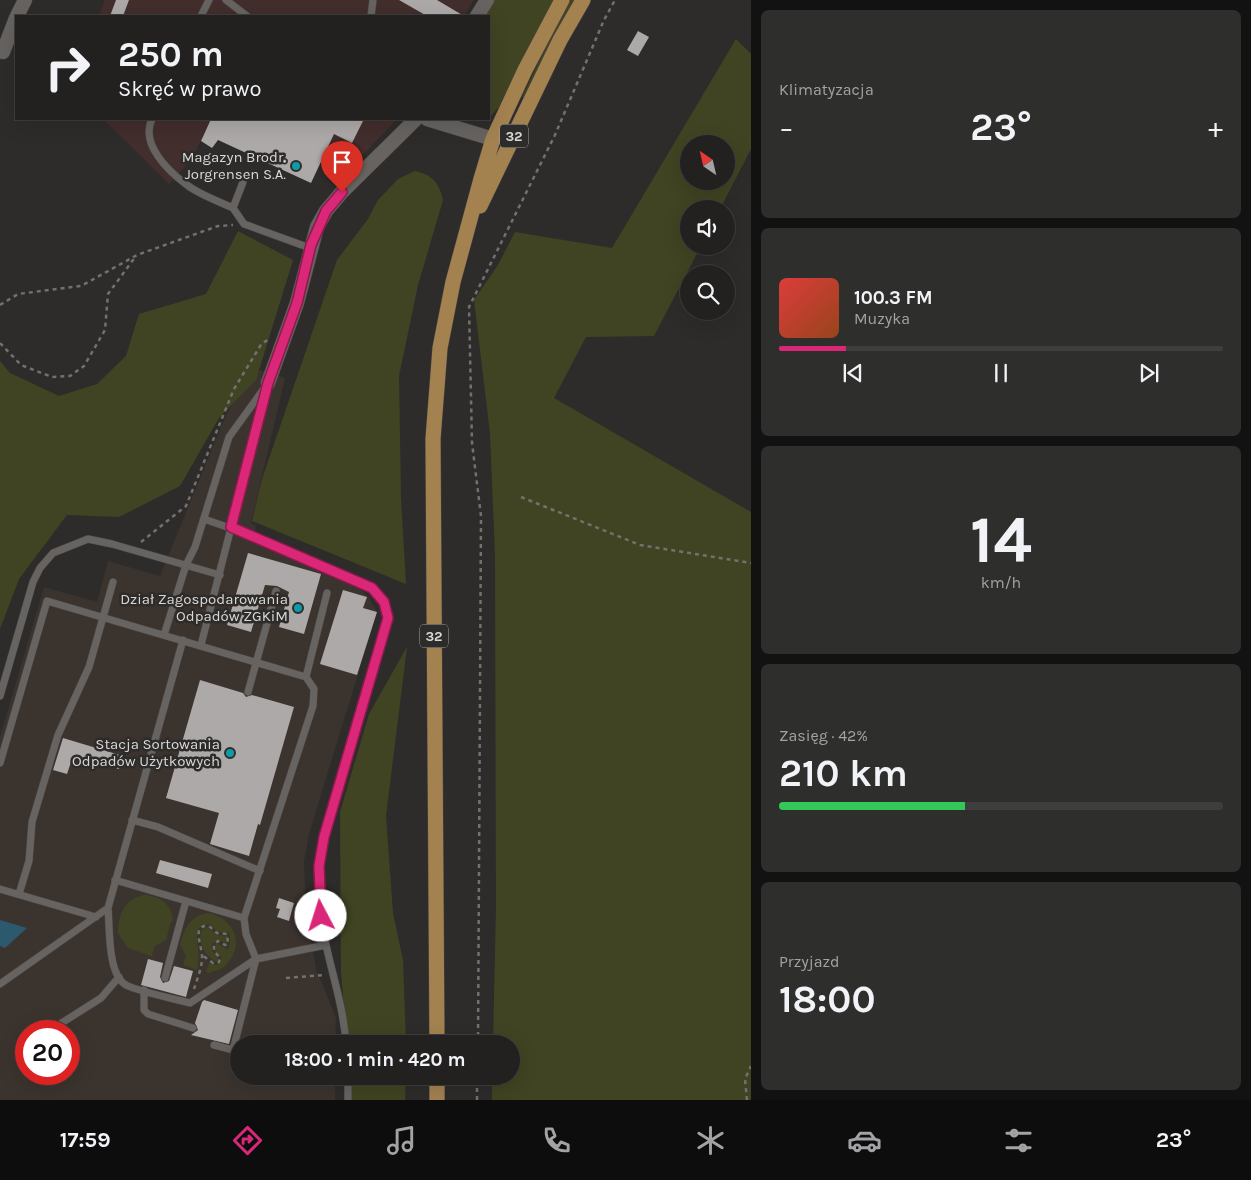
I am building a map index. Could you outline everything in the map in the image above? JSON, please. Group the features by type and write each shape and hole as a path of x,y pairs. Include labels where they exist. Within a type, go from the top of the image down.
{"main road":[{"name":"32","path":"437,1035 433,439 440,348 453,282 493,139 525,70 562,0"},
{"name":"32","path":"467,232 560,40 583,0"},
{"path":"437,1085 437,1100"}],"street":[{"path":"18,15 25,0"},
{"path":"478,15 487,0"},
{"path":"3,52 15,22"},
{"path":"268,383 297,303 310,248 317,228 331,205 415,120"},
{"path":"430,120 493,139"}],"lane":[{"path":"202,15 209,0"},
{"path":"226,0 246,15"},
{"path":"371,15 373,0"},
{"path":"151,120 148,126 148,138 161,160 188,186 233,208 244,224 310,248"},
{"path":"233,208 243,182"},
{"path":"164,635 186,565 195,547 229,437 268,383"},
{"path":"201,645 268,383"},
{"path":"204,518 231,527 372,588 384,602 388,618 324,837 319,866 319,902 344,1035"},
{"path":"0,696 33,582 40,568 53,553 88,539 132,549 220,575"},
{"path":"19,894 29,861 32,822 58,735 89,667 113,582"},
{"path":"248,692 276,591"},
{"path":"306,677 327,593"},
{"path":"0,763 46,601 306,677 314,689 313,706 244,918 246,934 256,959 233,1050 214,1045"},
{"path":"183,640 108,908 111,955 119,977 126,985 190,1002 256,959 326,945"},
{"path":"132,820 158,827 260,871"},
{"path":"116,880 244,918"},
{"path":"0,889 96,916"},
{"path":"165,978 186,900"},
{"path":"0,984 108,908"},
{"path":"66,1020 101,998 119,977"},
{"path":"144,990 144,1010 148,1014 193,1028"},
{"path":"348,1085 348,1100"}],"path":[{"path":"478,1035 481,516 472,443 469,307 555,135 604,20 615,0"},
{"path":"0,305 18,294 81,286 137,255 218,226 244,224"},
{"path":"0,343 21,365 52,377 70,376 84,366 105,330 108,294 137,255"},
{"path":"132,549 186,506 234,388 262,344 286,334"},
{"path":"521,497 640,545 751,563"},
{"path":"190,1002 202,955 198,935 202,928 209,926 218,934 227,934 228,944 225,945 218,941 214,944 214,950 220,958 219,962 213,963 202,955"},
{"path":"286,978 333,973"},
{"path":"747,1100 745,1080 751,1066"},
{"path":"477,1085 477,1100"}],"shaded area":[{"path":"105,0 474,0 465,15 99,15"},
{"path":"104,120 211,120 192,159 169,184"},
{"path":"280,120 396,120 359,159"},
{"path":"253,368 285,378 251,523 256,527 251,542 358,588 368,596 377,612 309,834 304,861 306,914 316,969 336,1017 335,1035 230,1035 230,1085 335,1085 335,1100 0,1100 0,737 44,587 97,602 108,561 160,576 226,415"}],"green space":[{"path":"493,0 557,0 516,72 499,107 490,117 490,15 484,15"},
{"path":"568,0 575,0 524,98 522,97"},
{"path":"736,39 751,54 751,149 735,180 735,135 680,135 680,190 730,190 725,200 680,200 680,255 696,255 691,265 680,265 680,286 654,336 586,337 554,398 751,512 751,1100 492,1100 492,1085 520,1085 520,1035 493,1035 496,908 495,555 490,433 474,300 498,265 515,232 612,248"},
{"path":"415,171 434,180 443,200 418,285 399,376 401,499 406,584 252,521 262,479 337,260 368,219 378,200 398,179"},
{"path":"238,231 293,260 256,380 219,418 180,486 119,517 67,515 19,579 0,629 0,361 10,373 59,396 97,384 126,356 139,314 206,294"},
{"path":"407,647 386,816 393,913 403,960 406,1035 346,1035 341,972 340,812 369,714"},
{"path":"143,895 149,895 164,902 172,915 173,921 171,921 166,940 155,946 152,955 154,957 128,948 118,933 119,920 127,904"},
{"path":"208,913 218,916 231,927 235,934 236,942 235,951 231,959 224,967 210,973 206,972 209,963 217,965 222,958 215,951 216,943 227,949 229,948 230,936 228,932 218,932 210,924 200,927 197,936 199,958 197,970 183,965 186,956 180,945 184,933 192,920"},
{"path":"207,927 217,935 227,936 226,943 218,940 212,944 212,950 218,959 216,962 208,956 202,947 201,933"},
{"path":"350,1085 406,1085 405,1100 351,1100"}],"water":[{"path":"0,920 27,928 5,948 0,946"}],"building":[{"path":"116,0 129,0 123,15 110,15"},
{"path":"399,0 437,0 462,15 425,15"},
{"path":"638,31 649,37 638,56 627,50"},
{"name":"Magazyn Brodr. Jorgrensen S.A.","path":"211,120 364,120 352,143 334,134 311,183 218,140 212,148 201,141"},
{"name":"Dział Zagospodarowania Odpadów ZGKiM","path":"248,553 321,574 304,634 279,627 289,592 277,586 265,585 251,632 227,625"},
{"path":"343,590 367,597 363,608 377,612 357,675 320,664"},
{"name":"Stacja Sortowania Odpadów Użytkowych","path":"200,680 243,693 246,697 252,695 294,707 260,825 258,824 249,856 210,844 219,813 166,798"},
{"path":"63,738 123,756 119,769 73,756 67,774 53,770"},
{"path":"160,860 212,874 208,888 156,873"},
{"path":"279,898 294,903 289,921 277,917 280,909 276,908"},
{"path":"148,959 163,963 160,977 163,983 169,981 174,966 193,971 186,997 141,985"},
{"path":"204,1000 238,1010 229,1044 191,1035 198,1030 195,1023"}],"place":[{"name":"Magazyn Brodr. Jorgrensen S.A.","path":"296,166"},
{"name":"Dział Zagospodarowania Odpadów ZGKiM","path":"298,608"},
{"name":"Stacja Sortowania Odpadów Użytkowych","path":"230,753"}],"route":[{"path":"321,916 319,866 324,837 388,618 384,602 372,588 316,562 231,527 268,383 297,303 311,245 326,211 342,192"}]}
